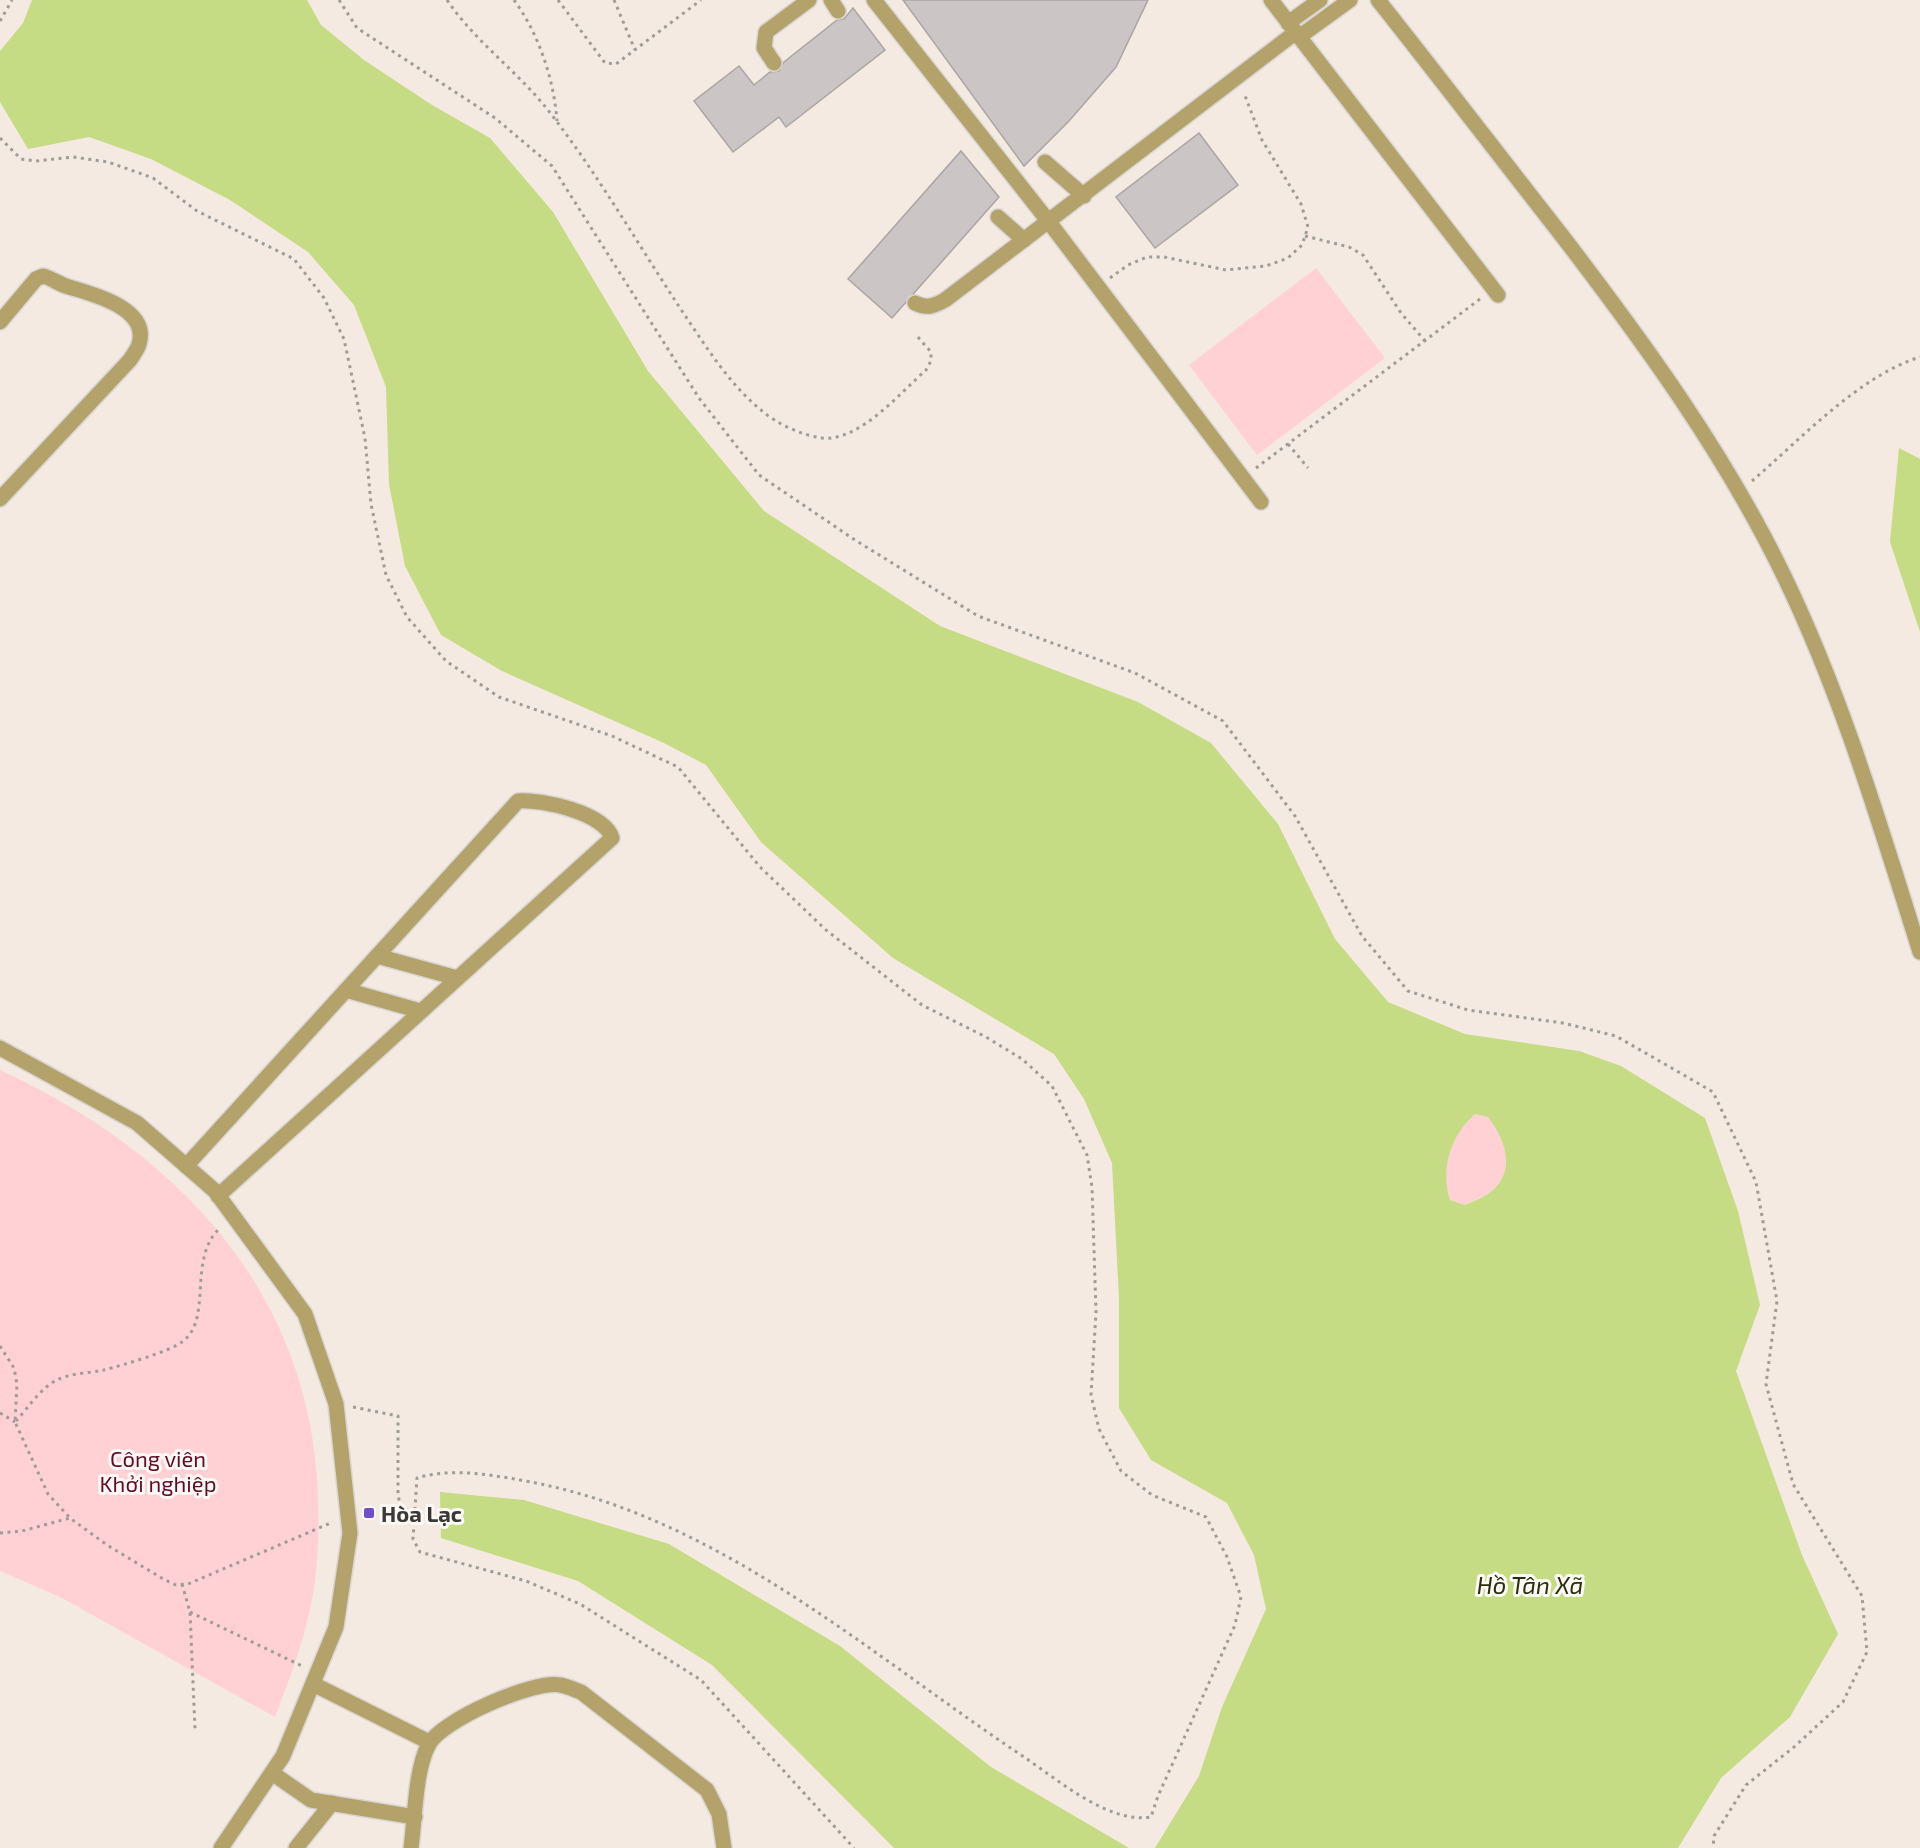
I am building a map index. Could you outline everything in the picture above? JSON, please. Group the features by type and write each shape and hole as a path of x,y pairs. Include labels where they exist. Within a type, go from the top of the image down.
{"street":[{"path":"774,63 764,48 766,32 809,0"},
{"path":"874,0 1049,222 1261,502"},
{"path":"1271,0 1498,295"},
{"path":"1294,31 1320,0"},
{"path":"915,303 922,307 933,306 945,300 1084,196 1294,31 1350,0"},
{"path":"1378,0 1626,318 1691,413 1739,492 1783,575 1840,709 1920,951"},
{"path":"1045,162 1084,196"},
{"path":"998,217 1024,240"},
{"path":"0,322 36,279 43,276 65,286 108,299 129,312 140,333 139,344 130,360 0,499"},
{"path":"186,1166 518,801 527,800 569,809 592,817 610,831 612,838 218,1196"},
{"path":"377,956 457,978"},
{"path":"346,990 420,1011"},
{"path":"0,1048 136,1123 218,1196 305,1314 336,1404 350,1533 336,1627 283,1756 221,1848"},
{"path":"315,1678 429,1742"},
{"path":"411,1848 422,1761 429,1742 453,1720 537,1686 559,1684 582,1692 707,1790 719,1814 724,1848"},
{"path":"272,1773 311,1800 415,1817"},
{"path":"296,1848 332,1803"}],"path":[{"path":"0,21 12,0"},
{"path":"339,0 357,28 495,118 552,166 699,398 759,475 855,540 978,616 1135,673 1223,721 1296,816 1362,936 1408,991 1468,1010 1563,1023 1616,1036 1713,1092 1756,1182 1777,1301 1766,1384 1793,1485 1862,1596 1867,1652 1843,1702 1794,1747 1746,1785 1714,1836 1713,1848"},
{"path":"447,0 558,124 694,329 733,382 761,411 795,431 824,438 848,435 872,418 926,370 931,361 931,352 917,336"},
{"path":"514,0 522,11 542,54 555,100 558,124"},
{"path":"558,0 605,63 616,64 701,0"},
{"path":"614,0 635,50"},
{"path":"1110,278 1128,265 1147,257 1164,257 1226,270 1266,266 1288,258 1302,245 1308,227 1301,204 1262,140 1243,89"},
{"path":"0,138 21,159 36,161 73,157 108,162 153,178 197,211 294,260 324,298 344,339 365,438 371,504 386,575 407,617 447,661 499,697 612,736 678,767 760,867 826,930 922,1005 986,1037 1022,1059 1052,1086 1087,1155 1092,1187 1096,1312 1092,1395 1099,1429 1121,1471 1152,1495 1206,1517 1227,1557 1241,1597 1235,1625 1158,1796 1151,1817 1137,1819 1119,1815 1081,1795 976,1725 862,1642 769,1581 676,1530 595,1498 546,1484 486,1474 432,1473 417,1478 413,1539 420,1552 526,1581 580,1604 701,1680 854,1848"},
{"path":"1305,236 1348,246 1364,255 1401,313 1425,340"},
{"path":"1255,469 1482,298"},
{"path":"1739,492 1853,392 1884,372 1920,357"},
{"path":"1288,444 1308,468"},
{"path":"15,1422 58,1379 104,1370 183,1341 193,1330 198,1309 203,1254 218,1230 234,1217"},
{"path":"0,1346 14,1368 17,1383 15,1422 48,1494 70,1518 107,1545 165,1580 182,1584 348,1515"},
{"path":"336,1404 398,1416 400,1508 415,1512"},
{"path":"0,1413 15,1422"},
{"path":"0,1533 33,1529 70,1518"},
{"path":"182,1584 190,1612 195,1729"},
{"path":"190,1612 315,1678"}],"shaded area":[{"path":"0,0 1920,0 1920,1848 0,1848"}],"green space":[{"path":"1316,268 1385,358 1257,455 1189,365"},
{"name":"Công viên Khởi nghiệp","path":"0,1070 62,1102 120,1140 172,1182 217,1230 256,1284 286,1343 306,1407 317,1478 317,1563 309,1614 275,1717 62,1598 0,1571"},
{"path":"1474,1114 1488,1116 1494,1125 1503,1143 1506,1162 1501,1180 1494,1189 1465,1205 1450,1200 1447,1188 1447,1165 1459,1133"}],"water":[{"name":"Hồ Tân Xã","path":"32,0 307,0 321,25 364,60 432,105 490,138 553,212 648,371 764,511 940,626 1138,702 1211,743 1278,824 1335,939 1388,1002 1465,1034 1579,1051 1621,1066 1705,1118 1738,1211 1760,1305 1736,1371 1802,1555 1838,1634 1790,1717 1721,1778 1678,1848 1155,1848 1199,1776 1222,1707 1266,1609 1254,1555 1227,1503 1151,1460 1119,1408 1119,1298 1112,1163 1084,1099 1054,1054 893,958 761,842 706,765 664,743 502,671 441,635 405,566 389,484 386,387 354,305 308,252 230,200 151,159 89,137 28,149 0,102 0,51 23,23","holes":["1475,1114 1488,1117 1503,1143 1506,1162 1501,1180 1488,1194 1465,1205 1450,1200 1446,1176 1454,1142"]},
{"path":"1899,448 1920,459 1920,632 1890,542"},
{"path":"440,1492 524,1500 669,1544 840,1646 991,1767 1129,1848 894,1848 712,1665 578,1581 441,1538"}],"building":[{"path":"903,0 1148,0 1116,67 1069,121 1024,166"},
{"path":"853,8 885,50 786,127 779,117 733,152 694,101 739,66 754,85 770,72 779,71 784,62 837,20 844,19"},
{"path":"1199,133 1238,185 1155,248 1116,197"},
{"path":"961,151 999,197 892,318 848,279"}],"place":[{"name":"Hòa Lạc","path":"369,1513"}]}
